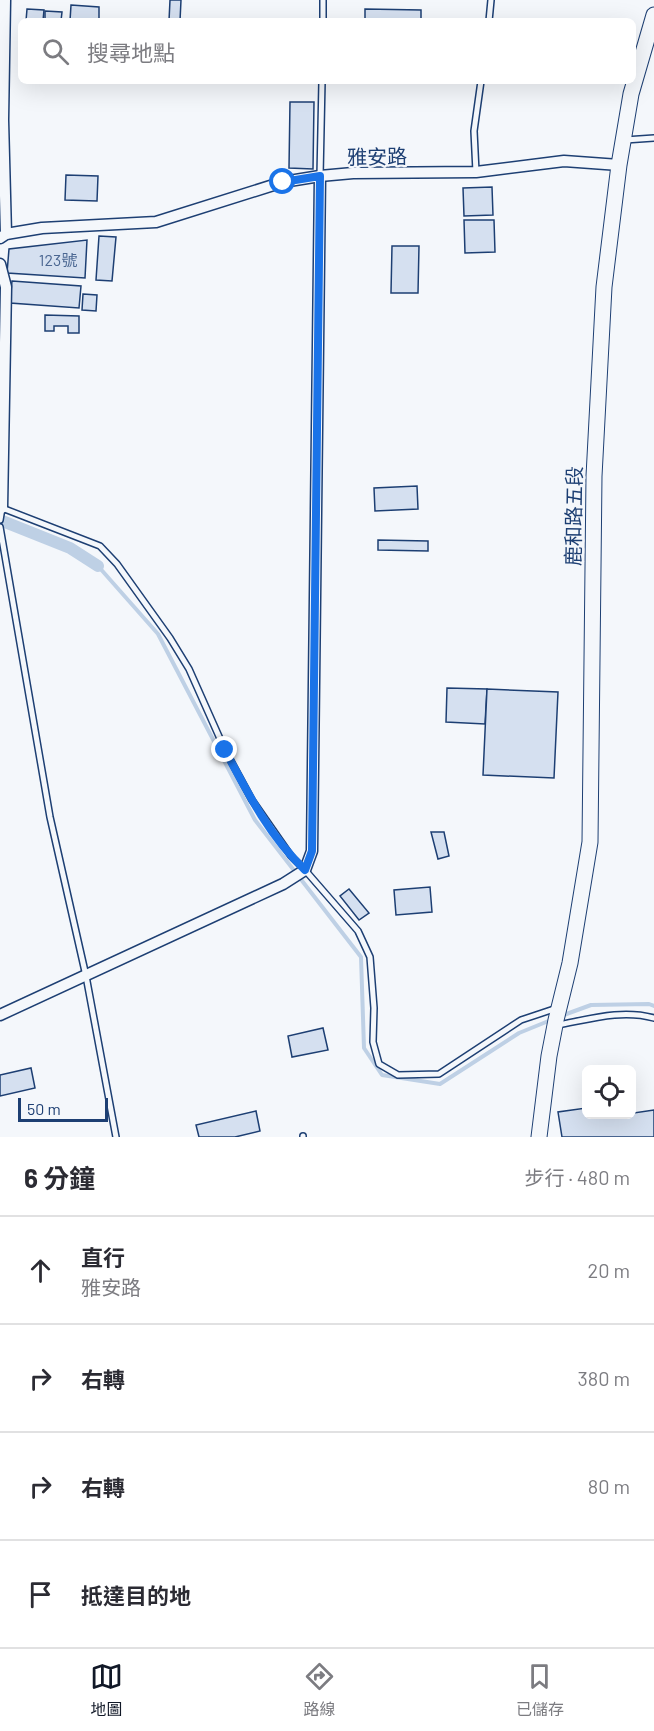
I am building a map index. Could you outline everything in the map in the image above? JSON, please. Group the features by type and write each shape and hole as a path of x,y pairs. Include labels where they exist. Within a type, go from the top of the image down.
{"main road":[{"name":"鹿和路五段","path":"636,77 654,15"},
{"name":"鹿和路五段","path":"539,1137 545,1079 570,963 590,842 594,476 604,287 619,165 634,84"}],"street":[{"path":"3,236 5,0"},
{"name":"雅安路","path":"3,236 42,228 156,222 283,182 320,176 353,173 476,172 564,161 619,165"},
{"path":"0,1015 283,884 305,870 312,851 320,176"},
{"path":"0,264 6,287 1,507"}],"lane":[{"path":"323,0 323,18"},
{"path":"489,18 491,0"},
{"path":"320,176 322,84"},
{"path":"476,172 474,131 481,84"},
{"path":"623,141 654,138"},
{"path":"0,520 1,507 100,546 117,564 170,638 189,669 225,750 252,800 291,856 358,931 370,957 374,1008 373,1042 379,1064 398,1075 439,1074 522,1020 557,1016 618,1014 654,1018"},
{"path":"0,528 50,817 86,976 116,1137"}],"building":[{"path":"170,0 181,0 180,18 169,18"},
{"path":"71,5 99,7 99,18 70,18"},
{"path":"27,9 44,10 43,18 26,18"},
{"path":"365,9 421,10 421,18 365,18"},
{"path":"45,11 62,12 61,18 45,18"},
{"path":"290,102 314,102 313,169 289,168"},
{"path":"66,175 98,176 97,201 65,200"},
{"path":"492,187 493,215 464,216 463,188"},
{"path":"464,220 494,220 495,252 465,253"},
{"path":"99,236 116,237 112,281 96,280"},
{"path":"87,240 85,278 7,273 9,249"},
{"path":"392,246 419,246 418,293 391,293"},
{"path":"12,281 81,286 79,308 10,303"},
{"path":"83,294 97,295 96,311 82,310"},
{"path":"45,315 79,316 79,333 68,333 68,326 54,326 54,331 45,331"},
{"path":"417,486 418,509 375,511 374,488"},
{"path":"378,540 428,541 428,551 378,550"},
{"path":"447,688 487,689 485,724 446,722"},
{"path":"487,689 558,692 554,778 483,775"},
{"path":"431,832 444,832 449,856 438,859"},
{"path":"430,887 432,912 396,915 394,890"},
{"path":"349,889 369,913 359,920 340,896"},
{"path":"323,1028 328,1050 292,1057 288,1036"},
{"path":"31,1068 35,1088 0,1096 0,1075"},
{"path":"582,1109 582,1119 636,1119 636,1113 654,1110 654,1137 562,1137 558,1112"},
{"path":"256,1111 260,1131 235,1137 199,1137 196,1125"}],"waterway":[{"path":"0,520 70,548 98,566"},
{"path":"98,566 158,634 255,820 361,957 364,1048 382,1075 440,1084 519,1033 551,1020"},
{"path":"561,1016 591,1005 649,1004 654,1006"}],"route":[{"path":"225,750 252,800 291,856 305,870 312,851 320,176 283,182"}]}
